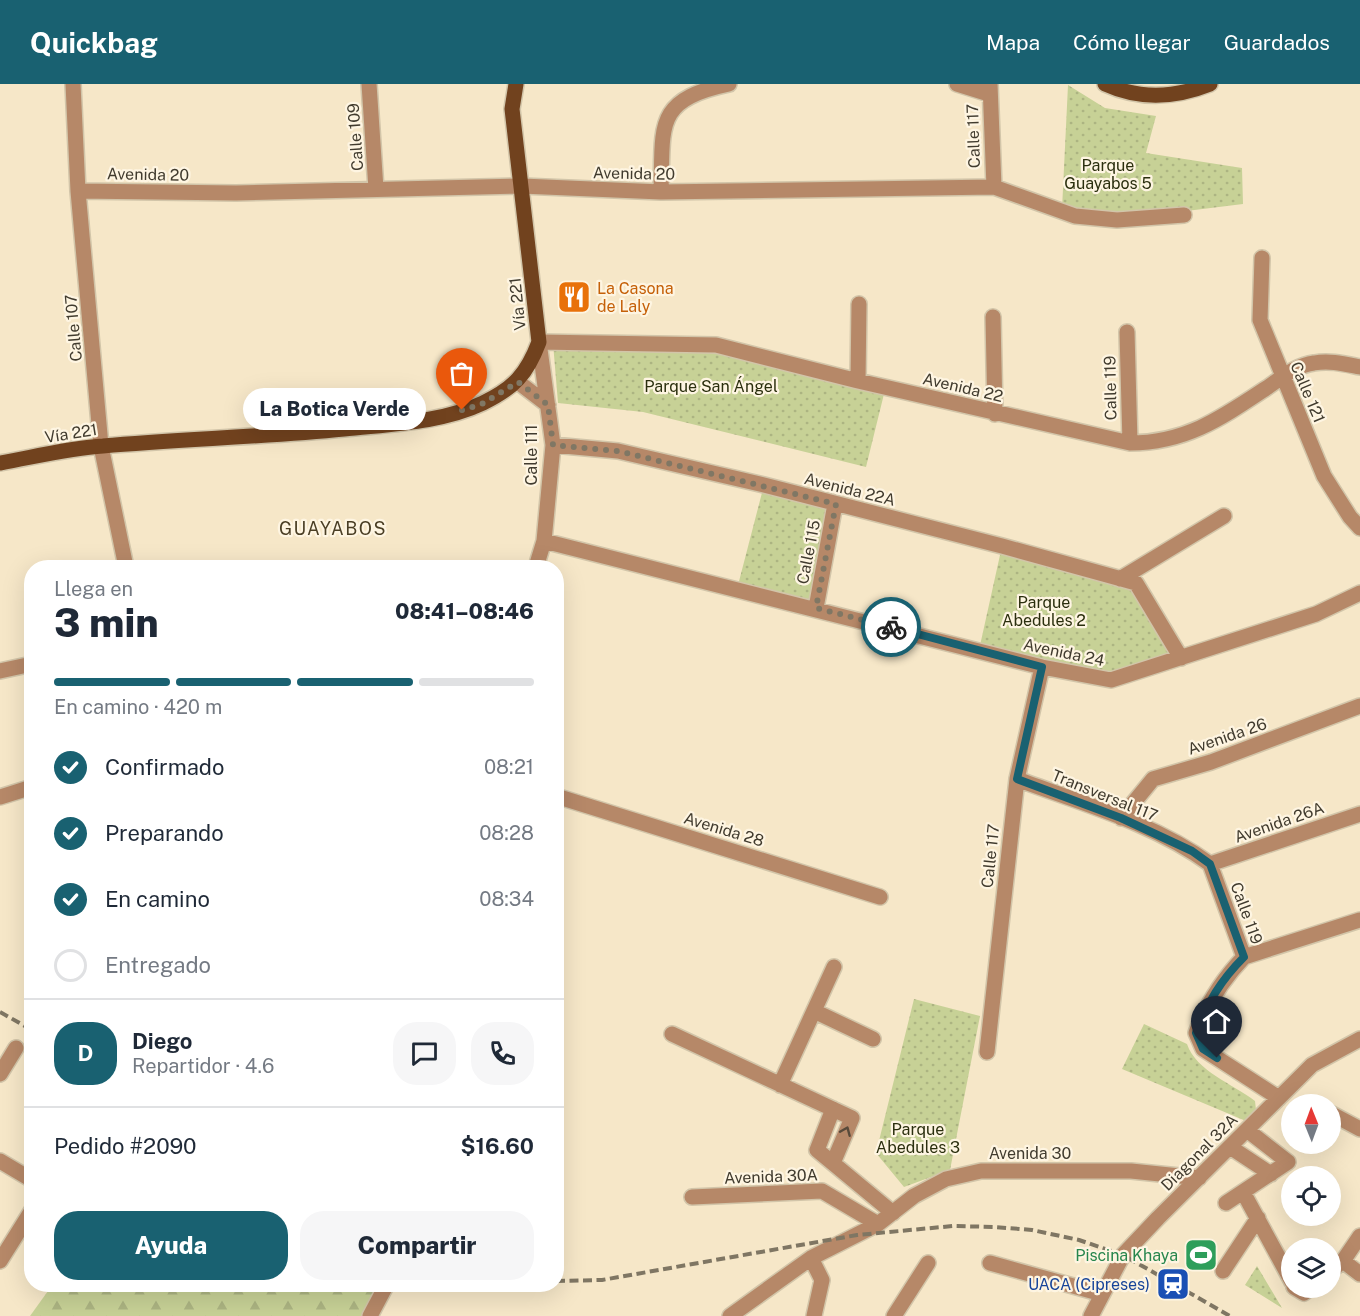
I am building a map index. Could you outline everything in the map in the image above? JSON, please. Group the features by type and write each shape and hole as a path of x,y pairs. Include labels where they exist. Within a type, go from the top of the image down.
{"main road":[{"name":"Vía 221","path":"0,463 101,446 266,437 398,423 442,416 482,404 518,382 530,368 539,342 512,109 516,84"},
{"path":"1105,84 1132,94 1166,96 1210,84"}],"street":[{"name":"Calle 107","path":"73,84 78,191 101,446 125,560"},
{"name":"Calle 109","path":"369,84 376,189"},
{"path":"661,192 663,146 668,114 683,98 704,89 729,84"},
{"path":"957,84 990,89"},
{"name":"Calle 117","path":"990,89 994,187"},
{"name":"Avenida 20","path":"78,191 236,193 522,186 661,192 994,187 1076,216 1117,220 1184,215"},
{"name":"Calle 121","path":"1262,258 1260,320 1324,476 1350,517 1360,528"},
{"path":"858,381 859,304"},
{"path":"993,317 995,414"},
{"name":"Calle 119","path":"1127,332 1130,443"},
{"name":"Avenida 22","path":"539,342 716,345 995,414 1130,443 1156,443 1179,438 1223,417 1300,367 1312,363 1337,363 1360,368"},
{"name":"Calle 111","path":"538,560 544,541 553,445 539,342"},
{"path":"518,382 548,405"},
{"name":"Avenida 22A","path":"553,445 618,451 836,504 1136,583 1181,658"},
{"name":"Calle 115","path":"816,608 836,504"},
{"path":"1120,579 1224,516"},
{"name":"Avenida 24","path":"544,541 1042,667 1111,680 1316,614 1360,593"},
{"path":"0,671 24,666"},
{"name":"Calle 117","path":"987,1052 1017,779 1042,667"},
{"name":"Avenida 26","path":"1121,818 1153,778 1211,762 1360,706"},
{"name":"Transversal 117","path":"1017,779 1121,818 1192,851 1210,864"},
{"path":"0,797 24,790"},
{"name":"Avenida 28","path":"564,798 880,897"},
{"name":"Avenida 26A","path":"1210,864 1360,814"},
{"name":"Calle 119","path":"1210,864 1244,957 1224,977 1204,1009 1196,1033 1203,1049 1279,1098"},
{"path":"1244,957 1360,920"},
{"path":"780,1085 834,967"},
{"path":"814,1011 873,1039"},
{"path":"672,1034 852,1118 833,1162 893,1212"},
{"name":"Diagonal 32A","path":"1091,1316 1123,1255 1312,1065 1360,1039"},
{"path":"0,1074 16,1048"},
{"path":"1341,1119 1360,1129"},
{"path":"1226,1203 1288,1162 1247,1130"},
{"path":"1230,1147 1271,1174"},
{"path":"0,1161 24,1175"},
{"name":"Avenida 30","path":"730,1316 811,1258 878,1224 914,1196 946,1179 981,1171 1131,1171 1199,1178"},
{"name":"Avenida 30A","path":"692,1197 822,1191 878,1224"},
{"path":"1243,1192 1281,1261"},
{"path":"1223,1271 1258,1218"},
{"path":"0,1261 24,1223"},
{"path":"1341,1260 1360,1236"},
{"path":"811,1258 822,1280 814,1316"},
{"path":"894,1316 928,1263"},
{"path":"990,1263 1102,1294"},
{"path":"1341,1268 1360,1274"},
{"path":"370,1316 383,1292"}],"green space":[{"name":"Parque Guayabos 5","path":"1068,85 1105,108 1156,116 1146,153 1242,168 1243,204 1138,217 1062,209"},
{"name":"Parque San Ángel","path":"553,343 716,345 884,394 866,467 643,412 558,403"},
{"path":"764,485 835,504 816,608 737,589"},
{"name":"Parque Abedules 2","path":"1002,546 1136,583 1181,658 1111,680 979,650"},
{"name":"Parque Abedules 3","path":"914,999 980,1016 950,1170 904,1187 876,1153"},
{"path":"1144,1024 1187,1044 1198,1062 1255,1101 1256,1110 1246,1121 1122,1069"},
{"path":"1257,1266 1282,1308 1245,1285"},
{"path":"47,1292 388,1292 375,1316 30,1316"}],"water":[{"name":"Piscina Khaya","path":"1197,1245 1212,1253 1205,1266 1190,1256"}],"railway":[{"path":"0,1012 24,1026"},
{"path":"564,1281 602,1280 857,1235 953,1226 995,1227 1032,1230 1079,1240 1123,1255 1230,1316"}],"way so far":[{"path":"462,410 482,404 518,382 548,405 553,445 618,451 836,504 816,608 891,627"}],"place":[{"name":"La Casona de Laly","path":"574,297"},
{"name":"La Botica Verde","path":"462,410"},
{"name":"Piscina Khaya","path":"1201,1255"},
{"name":"UACA (Cipreses)","path":"1173,1284"}],"district":[{"name":"GUAYABOS","path":"333,529"}],"route":[{"path":"891,627 1042,667 1017,779 1121,818 1192,851 1210,864 1244,957 1224,977 1204,1009 1196,1033 1203,1049 1217,1058"}]}
